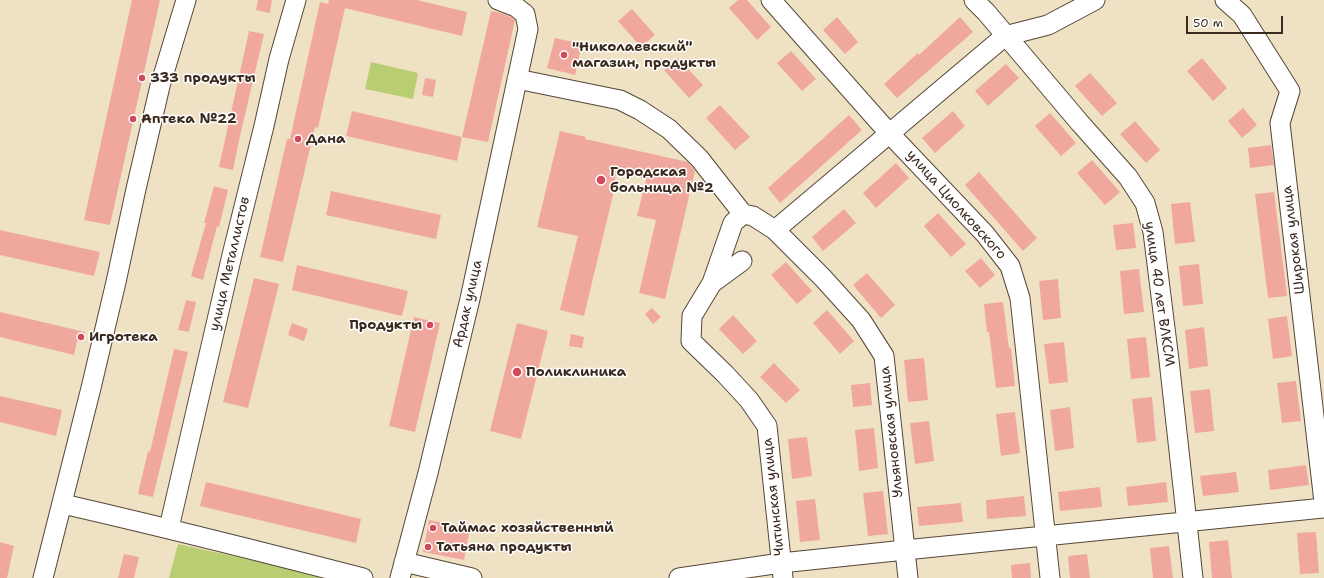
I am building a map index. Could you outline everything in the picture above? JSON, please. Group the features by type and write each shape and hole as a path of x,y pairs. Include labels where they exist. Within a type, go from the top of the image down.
{"street":[{"path":"43,578 92,388 160,86 186,0"},
{"name":"улица Металлистов","path":"169,528 230,263 279,60 296,0"},
{"path":"498,0 518,4"},
{"name":"улица Циолковского","path":"770,0 889,133 985,234 1010,266 1020,298 1050,578"},
{"name":"улица 40 лет ВЛКСМ","path":"974,0 1128,177 1145,203 1153,232 1193,578"},
{"path":"775,230 1005,36 1048,26 1095,0"},
{"name":"Широкая улица","path":"1225,0 1242,15 1290,91 1280,123 1324,502"},
{"name":"Ардак улица","path":"402,570 428,473 471,292 528,29 525,14 518,4"},
{"path":"517,80 620,100 640,110 668,129 699,158 743,214 733,223 712,283"},
{"name":"Ульяновская улица","path":"743,214 753,216 775,230 823,278 861,320 884,356 908,578"},
{"path":"712,283 742,261"},
{"name":"Читинская улица","path":"712,283 692,316 691,341 749,400 767,426 782,571"},
{"path":"63,504 169,528 205,539 363,578"},
{"path":"679,578 782,571 905,550 1324,508"},
{"path":"402,570 472,578"}],"green space":[{"path":"371,62 418,73 413,99 365,89"},
{"path":"178,544 278,566 321,578 169,578"}],"building":[{"path":"132,0 160,0 110,225 84,220"},
{"path":"258,0 272,0 270,13 256,10"},
{"path":"329,0 417,0 467,12 462,36 328,4"},
{"path":"738,0 747,0 771,27 757,40 729,8"},
{"path":"320,2 345,8 318,128 315,127 283,262 260,257 287,139 290,139"},
{"path":"632,9 655,35 641,47 618,21"},
{"path":"491,11 501,13 515,20 488,142 462,137"},
{"path":"837,17 858,42 845,54 823,30"},
{"path":"960,17 973,32 897,98 884,84 918,53 919,55"},
{"path":"249,31 264,34 233,170 219,167"},
{"path":"555,38 582,44 575,75 547,68"},
{"path":"791,51 816,79 802,91 777,63"},
{"path":"678,58 703,85 689,98 664,70"},
{"path":"1202,58 1227,88 1213,101 1187,71"},
{"path":"1006,64 1019,78 988,106 975,91"},
{"path":"1090,73 1117,103 1102,116 1075,86"},
{"path":"425,78 436,80 433,97 422,95"},
{"path":"720,105 750,137 735,150 706,118"},
{"path":"1243,108 1257,125 1242,138 1228,121"},
{"path":"352,111 462,137 457,161 346,136"},
{"path":"953,111 965,126 935,153 922,138"},
{"path":"1050,113 1076,143 1061,156 1035,126"},
{"path":"849,115 862,130 780,203 768,188"},
{"path":"1135,121 1160,150 1146,163 1120,134"},
{"path":"560,131 586,137 585,139 688,162 695,171 665,299 639,293 656,220 637,216 646,179 616,172 613,195 584,316 560,310 578,236 537,227"},
{"path":"1271,145 1274,165 1250,168 1248,148"},
{"path":"1092,160 1120,192 1105,205 1077,173"},
{"path":"896,163 909,178 876,208 863,193"},
{"path":"979,172 1037,238 1023,251 965,185"},
{"path":"214,186 228,190 219,227 217,226 203,280 191,276 206,223 204,223"},
{"path":"331,191 441,215 436,239 326,215"},
{"path":"1274,192 1287,296 1268,298 1255,194"},
{"path":"1190,202 1195,242 1175,244 1171,204"},
{"path":"844,209 856,223 823,251 812,237"},
{"path":"938,213 966,244 951,257 924,226"},
{"path":"1133,223 1136,248 1116,250 1113,225"},
{"path":"0,230 100,252 94,276 0,255"},
{"path":"981,258 995,275 980,288 965,271"},
{"path":"786,262 812,291 797,304 771,275"},
{"path":"1199,264 1203,304 1183,306 1179,266"},
{"path":"297,265 408,291 402,316 292,290"},
{"path":"1139,269 1144,312 1124,314 1120,271"},
{"path":"867,273 895,305 881,318 853,285"},
{"path":"254,278 279,284 248,408 223,402"},
{"path":"1058,279 1061,318 1043,320 1039,281"},
{"path":"186,300 196,302 189,332 178,330"},
{"path":"1003,302 1009,348 1011,348 1015,386 996,388 984,304"},
{"path":"652,308 661,317 653,324 645,314"},
{"path":"827,310 854,341 840,354 813,323"},
{"path":"0,312 85,332 82,342 77,341 74,355 0,337"},
{"path":"733,315 757,341 743,354 719,329"},
{"path":"1287,316 1292,356 1273,359 1268,319"},
{"path":"414,317 440,323 415,432 389,426"},
{"path":"292,323 308,329 304,341 288,335"},
{"path":"517,323 548,331 521,439 490,431"},
{"path":"1204,327 1208,366 1189,369 1185,330"},
{"path":"571,334 584,337 582,348 569,346"},
{"path":"1146,337 1150,377 1131,379 1127,339"},
{"path":"1064,342 1068,382 1049,384 1044,344"},
{"path":"174,349 188,352 153,497 138,494 148,451 150,452"},
{"path":"924,358 928,400 908,402 904,360"},
{"path":"774,363 800,390 786,403 760,377"},
{"path":"1296,381 1301,421 1282,423 1277,383"},
{"path":"870,383 872,405 853,407 851,385"},
{"path":"1210,389 1214,431 1195,433 1190,391"},
{"path":"0,396 62,410 56,436 0,422"},
{"path":"1152,397 1156,441 1137,443 1132,399"},
{"path":"1070,407 1074,448 1055,451 1050,410"},
{"path":"1015,412 1020,453 1001,456 996,414"},
{"path":"929,421 934,461 915,464 910,423"},
{"path":"874,428 878,468 859,471 855,430"},
{"path":"807,437 812,476 792,479 788,439"},
{"path":"1306,465 1309,485 1270,490 1268,470"},
{"path":"1236,472 1239,492 1203,496 1200,476"},
{"path":"206,482 361,519 356,543 200,506"},
{"path":"1166,482 1168,502 1128,506 1126,487"},
{"path":"1100,487 1102,507 1060,511 1058,492"},
{"path":"883,491 888,534 868,536 863,493"},
{"path":"1024,496 1026,516 987,519 986,500"},
{"path":"815,499 820,540 800,542 796,501"},
{"path":"961,503 963,522 919,526 917,507"},
{"path":"429,520 470,528 464,560 423,552"},
{"path":"1316,532 1319,573 1300,574 1297,533"},
{"path":"1228,540 1232,578 1212,578 1209,542"},
{"path":"0,542 14,546 7,578 0,578"},
{"path":"1169,546 1173,578 1153,578 1150,548"},
{"path":"124,554 139,557 134,578 118,578"},
{"path":"1087,554 1090,578 1070,578 1068,556"},
{"path":"1030,563 1031,578 1012,578 1011,565"}],"place":[{"name":"\"Николаевский\" магазин, продукты","path":"564,55"},
{"name":"333 продукты","path":"142,78"},
{"name":"Аптека №22","path":"133,119"},
{"name":"Дана","path":"298,139"},
{"name":"Городская больница №2","path":"601,180"},
{"name":"Продукты","path":"430,325"},
{"name":"Игротека","path":"81,337"},
{"name":"Поликлиника","path":"517,372"},
{"name":"Таймас хозяйственный","path":"433,528"},
{"name":"Татьяна продукты","path":"428,547"}]}
